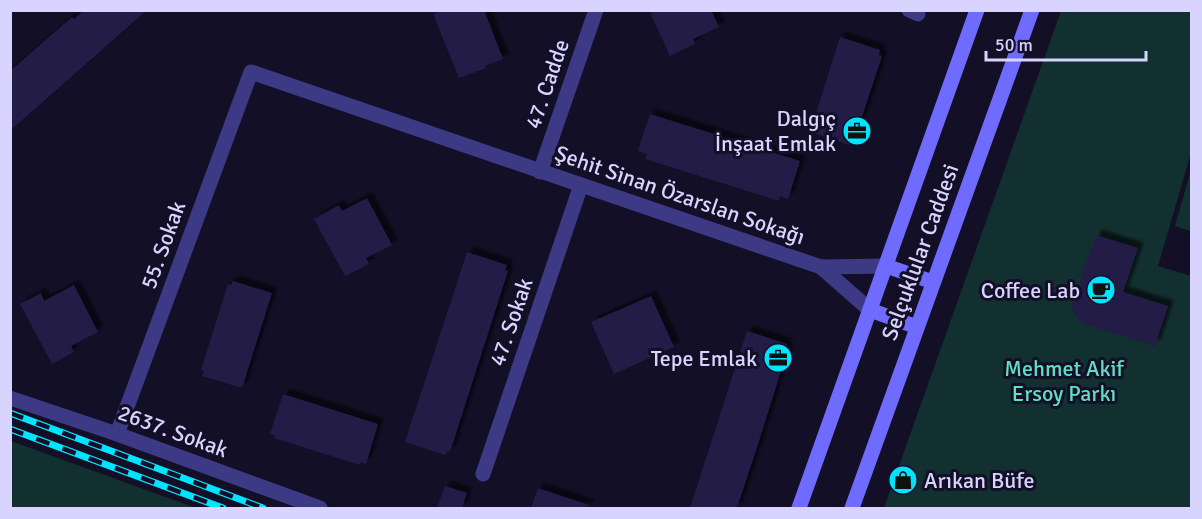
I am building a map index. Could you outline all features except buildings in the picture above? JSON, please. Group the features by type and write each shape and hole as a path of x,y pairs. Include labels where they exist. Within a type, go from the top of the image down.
{"main road":[{"name":"Selçuklular Caddesi","path":"799,508 978,10"},
{"name":"Selçuklular Caddesi","path":"852,508 1032,10"},
{"path":"886,266 933,282"},
{"path":"870,310 917,327"}],"street":[{"name":"47. Cadde","path":"540,171 596,10"},
{"name":"Şehit Sinan Özarslan Sokağı","path":"251,72 821,267"},
{"name":"55. Sokak","path":"117,434 251,72"},
{"name":"47. Sokak","path":"483,474 581,185"},
{"path":"821,267 886,266"},
{"path":"821,267 870,310"},
{"name":"2637. Sokak","path":"10,398 117,434 320,508"}],"green space":[{"name":"Mehmet Akif Ersoy Parkı","path":"1061,11 1191,11 1191,153 1158,266 1191,276 1191,508 884,508"},
{"path":"1191,170 1192,231 1175,226"},
{"path":"11,441 196,508 11,508"}],"railway":[{"path":"10,413 263,508"},
{"path":"10,429 223,508"}],"place":[{"name":"Dalgıç İnşaat Emlak","path":"857,131"},
{"name":"Coffee Lab","path":"1101,290"},
{"name":"Tepe Emlak","path":"778,358"},
{"name":"Arıkan Büfe","path":"903,480"}]}
